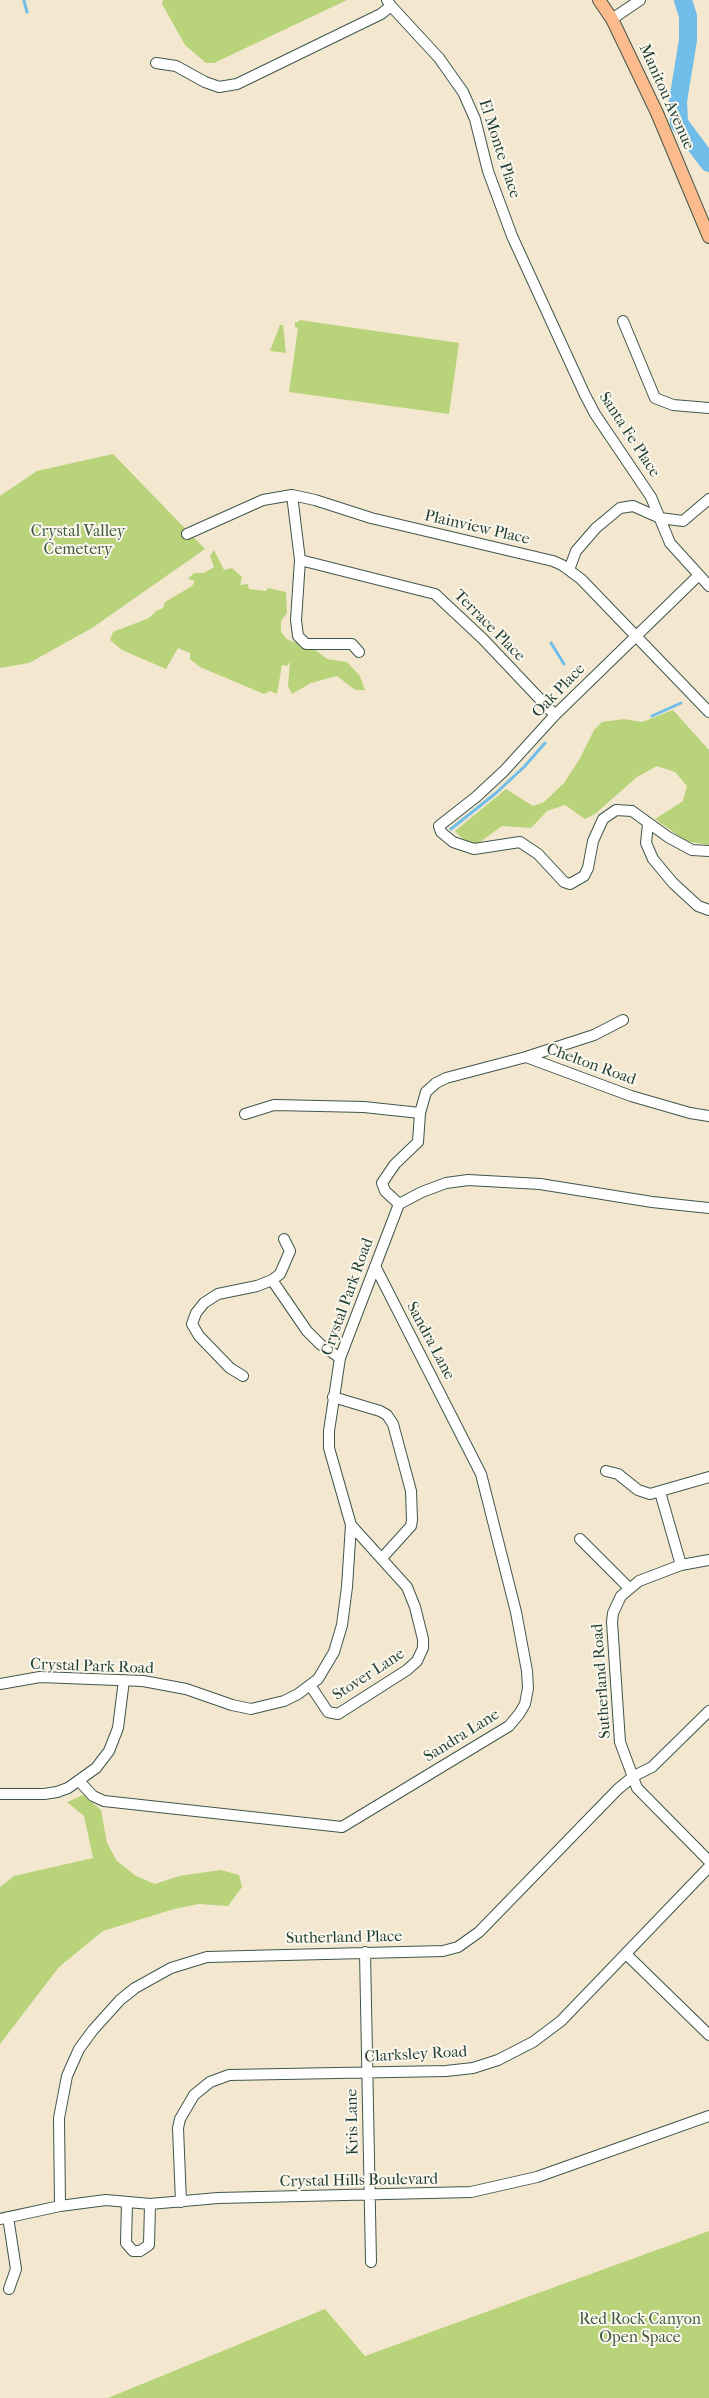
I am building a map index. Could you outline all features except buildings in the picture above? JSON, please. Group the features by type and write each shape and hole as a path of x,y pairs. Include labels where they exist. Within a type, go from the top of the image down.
{"main road":[{"name":"Manitou Avenue","path":"598,0 612,19 657,113 709,237"}],"street":[{"path":"612,19 640,0"},
{"name":"El Monte Place","path":"156,63 176,66 205,82 219,87 237,84 381,14 389,3 448,70 468,100 488,171 512,236 537,291"},
{"name":"Santa Fe Place","path":"537,291 584,395 652,497 670,543 709,586"},
{"path":"623,321 655,398 673,405 709,408"},
{"path":"292,495 300,560 296,620 298,636 306,644 352,644 359,652"},
{"name":"Plainview Place","path":"187,534 263,500 292,495 315,500 371,518 546,560 569,570 636,635 709,712"},
{"path":"569,570 576,550 615,510 626,506 633,506 660,518 683,521 709,499"},
{"name":"Terrace Place","path":"300,560 435,594 482,639 555,715"},
{"name":"Oak Place","path":"648,824 632,811 623,809 610,813 603,819 597,831 588,868 584,876 570,884 564,882 538,854 520,842 474,849 453,842 441,832 439,826 476,798 504,771 555,715 699,575"},
{"path":"709,851 692,850 648,824 646,843 654,859 673,883 698,906 709,910"},
{"path":"526,1058 594,1035 623,1020"},
{"name":"Chelton Road","path":"399,1204 385,1191 382,1183 395,1164 418,1142 420,1113 426,1092 436,1083 446,1078 526,1058 631,1096 690,1113 709,1116"},
{"path":"245,1114 274,1105 364,1106 420,1113"},
{"path":"399,1204 446,1182 468,1180 540,1184 652,1202 709,1208"},
{"name":"Crystal Park Road","path":"0,1684 40,1677 124,1680 186,1689 232,1705 251,1709 284,1701 310,1685 324,1670 330,1660 342,1625 347,1587 351,1525 329,1448 333,1397 340,1358 399,1204"},
{"path":"243,1376 230,1368 198,1336 192,1324 196,1313 204,1304 218,1294 272,1280 280,1274 290,1251 284,1239"},
{"name":"Sandra Lane","path":"79,1782 93,1796 104,1801 342,1827 509,1726 525,1704 528,1688 516,1612 480,1474 375,1266"},
{"path":"272,1280 307,1331 320,1344 340,1358"},
{"path":"333,1397 380,1411 387,1415 394,1424 411,1492 412,1520 411,1526 382,1558"},
{"path":"606,1471 618,1474 644,1493 660,1492 709,1477"},
{"path":"660,1492 681,1565"},
{"name":"Stover Lane","path":"310,1685 328,1712 338,1714 408,1670 421,1655 423,1639 411,1596 401,1579 351,1525"},
{"path":"580,1539 629,1588"},
{"name":"Sutherland Road","path":"709,1560 681,1565 639,1581 629,1588 617,1604 612,1622 620,1742 637,1788 709,1861"},
{"path":"0,1794 44,1794 63,1790 79,1782 96,1768 114,1740 121,1715 124,1680"},
{"name":"Sutherland Place","path":"60,2206 59,2118 67,2076 79,2048 97,2024 120,2000 154,1976 189,1961 207,1957 443,1951 468,1942 618,1789 634,1776 652,1767 709,1711"},
{"name":"Clarksley Road","path":"181,2202 178,2128 180,2119 194,2095 210,2082 229,2075 446,2071 486,2065 505,2057 533,2042 561,2021 709,1867"},
{"name":"Kris Lane","path":"365,1952 368,2072 368,2195 371,2262"},
{"path":"626,1954 709,2035"},
{"name":"Crystal Hills Boulevard","path":"4,2218 60,2206 106,2200 150,2204 218,2198 471,2192 513,2184 709,2116"},
{"path":"127,2202 126,2243 133,2251 140,2251 149,2245 150,2204"},
{"path":"4,2218 16,2269 9,2289"}],"green space":[{"path":"163,0 347,0 214,63 206,63 185,45 162,4"},
{"path":"299,320 459,343 449,414 289,392 298,328 295,327 295,322 299,322"},
{"path":"280,325 283,325 286,353 270,351"},
{"name":"Crystal Valley Cemetery","path":"113,454 205,549 92,628 29,663 0,668 0,496 37,471"},
{"path":"214,550 224,570 232,568 242,577 240,585 248,584 249,589 266,591 268,588 286,592 287,613 281,621 281,632 288,640 313,648 327,659 347,662 360,676 365,690 355,690 337,676 311,683 292,694 288,686 290,662 287,666 282,665 277,694 270,691 264,694 200,667 190,659 190,653 178,648 166,669 122,650 110,640 113,632 149,618 156,611 163,608 165,602 192,586 195,581 188,579 194,573 204,573 214,567 210,556"},
{"path":"673,710 709,750 709,845 686,841 655,819 683,801 687,786 675,772 657,766 637,777 595,814 585,819 565,805 547,811 531,828 502,826 476,845 462,838 455,831 506,789 533,806 544,802 564,783 579,760 594,730 602,722 624,719 642,722"},
{"path":"83,1795 101,1810 107,1843 117,1861 136,1876 155,1884 179,1876 221,1870 239,1875 242,1887 228,1906 199,1904 174,1909 103,1931 59,1967 0,2044 0,1887 14,1876 93,1858 84,1816 67,1802"},
{"name":"Red Rock Canyon Open Space","path":"709,2231 709,2398 108,2398 325,2309 365,2356"}],"waterway":[{"path":"683,0 688,16 688,40 678,101 679,123 709,163"},
{"path":"24,1 27,12"},
{"path":"551,643 564,664"},
{"path":"652,716 681,703"},
{"path":"451,829 496,793 524,767 545,743"}]}
